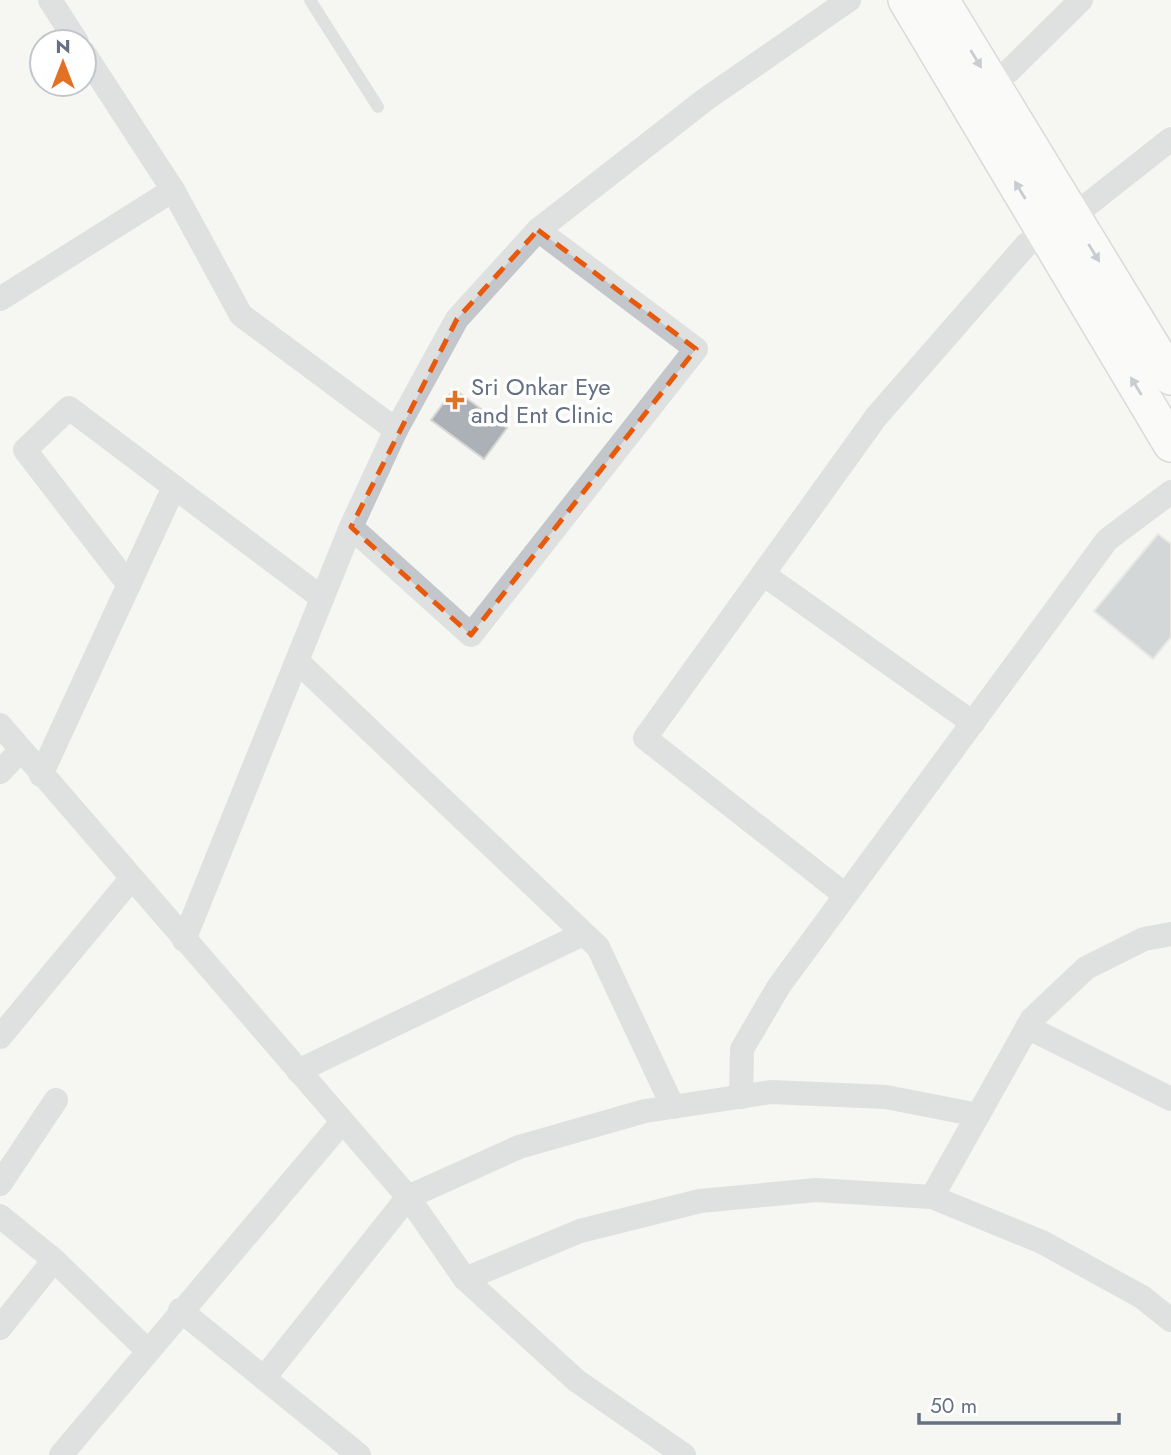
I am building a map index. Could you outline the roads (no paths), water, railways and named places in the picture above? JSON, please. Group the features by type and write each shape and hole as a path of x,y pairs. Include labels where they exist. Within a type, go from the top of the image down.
{"main road":[{"path":"906,0 1171,444"},
{"path":"941,0 1171,377"}],"street":[{"path":"50,0 68,28"},
{"path":"184,940 351,527 396,430 457,319 538,230 706,99 849,0"},
{"path":"1009,71 1081,0"},
{"path":"98,75 173,190 241,315 396,430"},
{"path":"1072,217 1171,139"},
{"path":"0,299 173,190"},
{"path":"351,527 471,635 696,349 538,230"},
{"path":"845,895 645,738 876,417 1027,244"},
{"path":"129,585 25,450 69,408 322,598"},
{"path":"41,775 174,487"},
{"path":"741,1097 742,1049 779,986 1107,540 1171,492"},
{"path":"763,574 973,723"},
{"path":"297,661 598,947 673,1107"},
{"path":"0,725 408,1197 465,1279 577,1381 684,1455"},
{"path":"0,772 21,750"},
{"path":"0,1037 131,879"},
{"path":"298,1071 583,934"},
{"path":"932,1197 1027,1027 1086,968 1144,939 1171,934"},
{"path":"1027,1027 1171,1099"},
{"path":"264,1378 408,1197 519,1147 645,1111 771,1092 886,1097 978,1115"},
{"path":"0,1184 56,1100"},
{"path":"61,1455 180,1310 342,1122"},
{"path":"465,1279 580,1231 700,1200 816,1189 932,1197 1042,1242 1142,1297 1171,1320"},
{"path":"0,1216 54,1261 147,1350"},
{"path":"0,1328 54,1261"},
{"path":"180,1310 357,1454"}],"lane":[{"path":"310,0 378,107"}],"place":[{"name":"Sri Onkar Eye and Ent Clinic","path":"455,400"}]}
